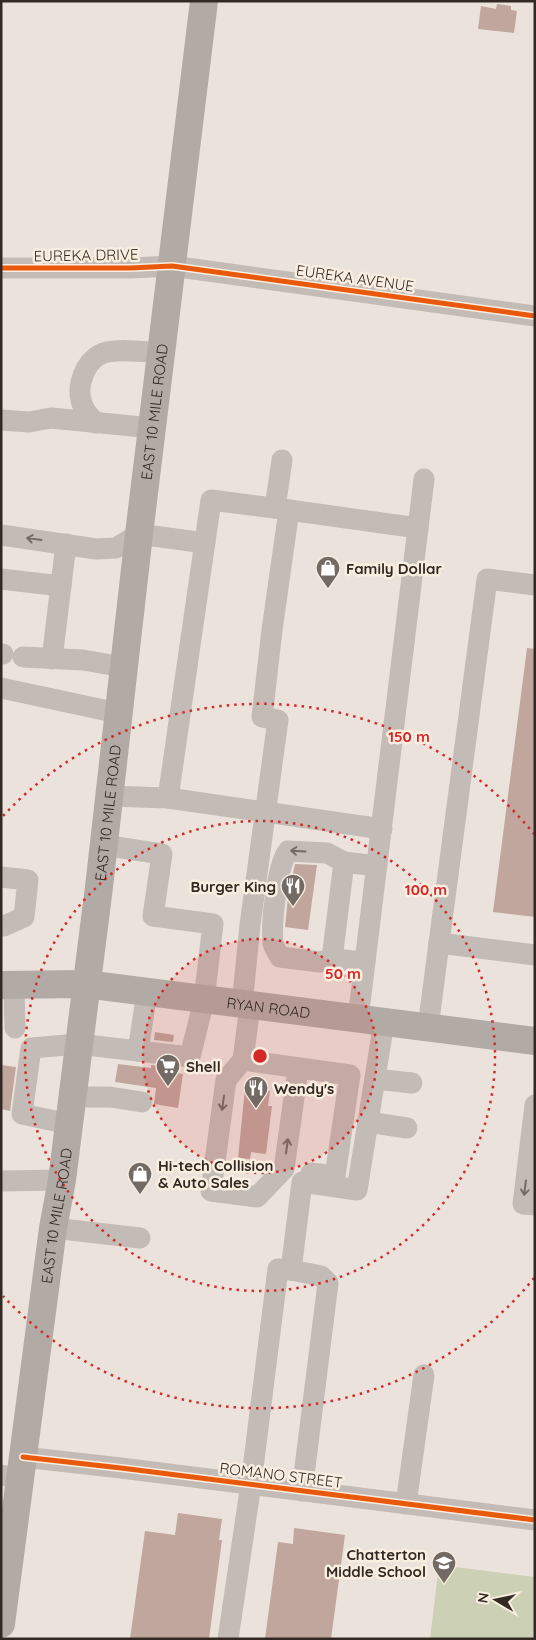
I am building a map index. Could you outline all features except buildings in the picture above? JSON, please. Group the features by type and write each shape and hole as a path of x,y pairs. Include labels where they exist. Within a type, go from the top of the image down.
{"main road":[{"name":"EAST 10 MILE ROAD","path":"1,1624 6,1550 15,1470 62,1180 204,1"},
{"name":"RYAN ROAD","path":"8,985 85,984 535,1041"}],"street":[{"name":"EUREKA DRIVE","path":"1,268 130,268 172,266"},
{"name":"EUREKA AVENUE","path":"172,266 535,316"},
{"path":"96,423 86,413 80,399 85,369 99,354 120,350 161,353"},
{"path":"1,420 28,422 51,418 152,428"},
{"path":"282,460 282,509 272,630 262,717 278,720 250,925 243,1060 226,1080 211,1191 257,1197 284,1169 298,1069"},
{"path":"291,1270 302,1182 356,1190 368,1122 375,1078 366,962 424,479"},
{"path":"168,798 211,500 418,528"},
{"path":"1,535 96,549 116,548 139,534 205,543"},
{"path":"52,658 66,544"},
{"path":"1,579 61,586"},
{"path":"428,1028 487,579 535,586"},
{"path":"9,655 83,660 124,667"},
{"path":"1,688 118,713"},
{"path":"109,796 168,798 382,829"},
{"path":"8,985 8,1027 31,1048 78,1044 190,1057 204,1000 213,924 153,916 162,854 103,846"},
{"path":"366,962 332,959 320,962 280,957 273,945 275,904 282,859 288,851 327,853 344,862 377,866"},
{"path":"332,959 344,862"},
{"path":"1,877 28,880 24,917 1,926"},
{"path":"439,944 535,955"},
{"path":"138,1051 147,992"},
{"path":"31,1048 22,1114 68,1124"},
{"path":"243,1060 350,1075 335,1176 284,1169"},
{"path":"375,1078 412,1083"},
{"path":"72,1097 110,1097 142,1102"},
{"path":"535,1105 523,1204 535,1205"},
{"path":"368,1122 407,1128"},
{"path":"1,1180 62,1180"},
{"path":"53,1228 140,1238"},
{"path":"228,1639 251,1484 278,1268 321,1276 328,1283 302,1491"},
{"path":"406,1504 424,1375"},
{"name":"ROMANO STREET","path":"15,1470 251,1484 535,1520"}],"green space":[{"path":"439,1565 535,1577 535,1639 430,1639"}],"cycle path":[{"path":"1,268 130,268 172,266 535,316"},
{"path":"23,1457 535,1520"}],"place":[{"name":"Family Dollar","path":"328,589"},
{"name":"Burger King","path":"293,907"},
{"name":"Shell","path":"168,1087"},
{"name":"Wendy's","path":"256,1109"},
{"name":"Hi-tech Collision & Auto Sales","path":"140,1195"},
{"name":"Chatterton Middle School","path":"444,1584"}]}
